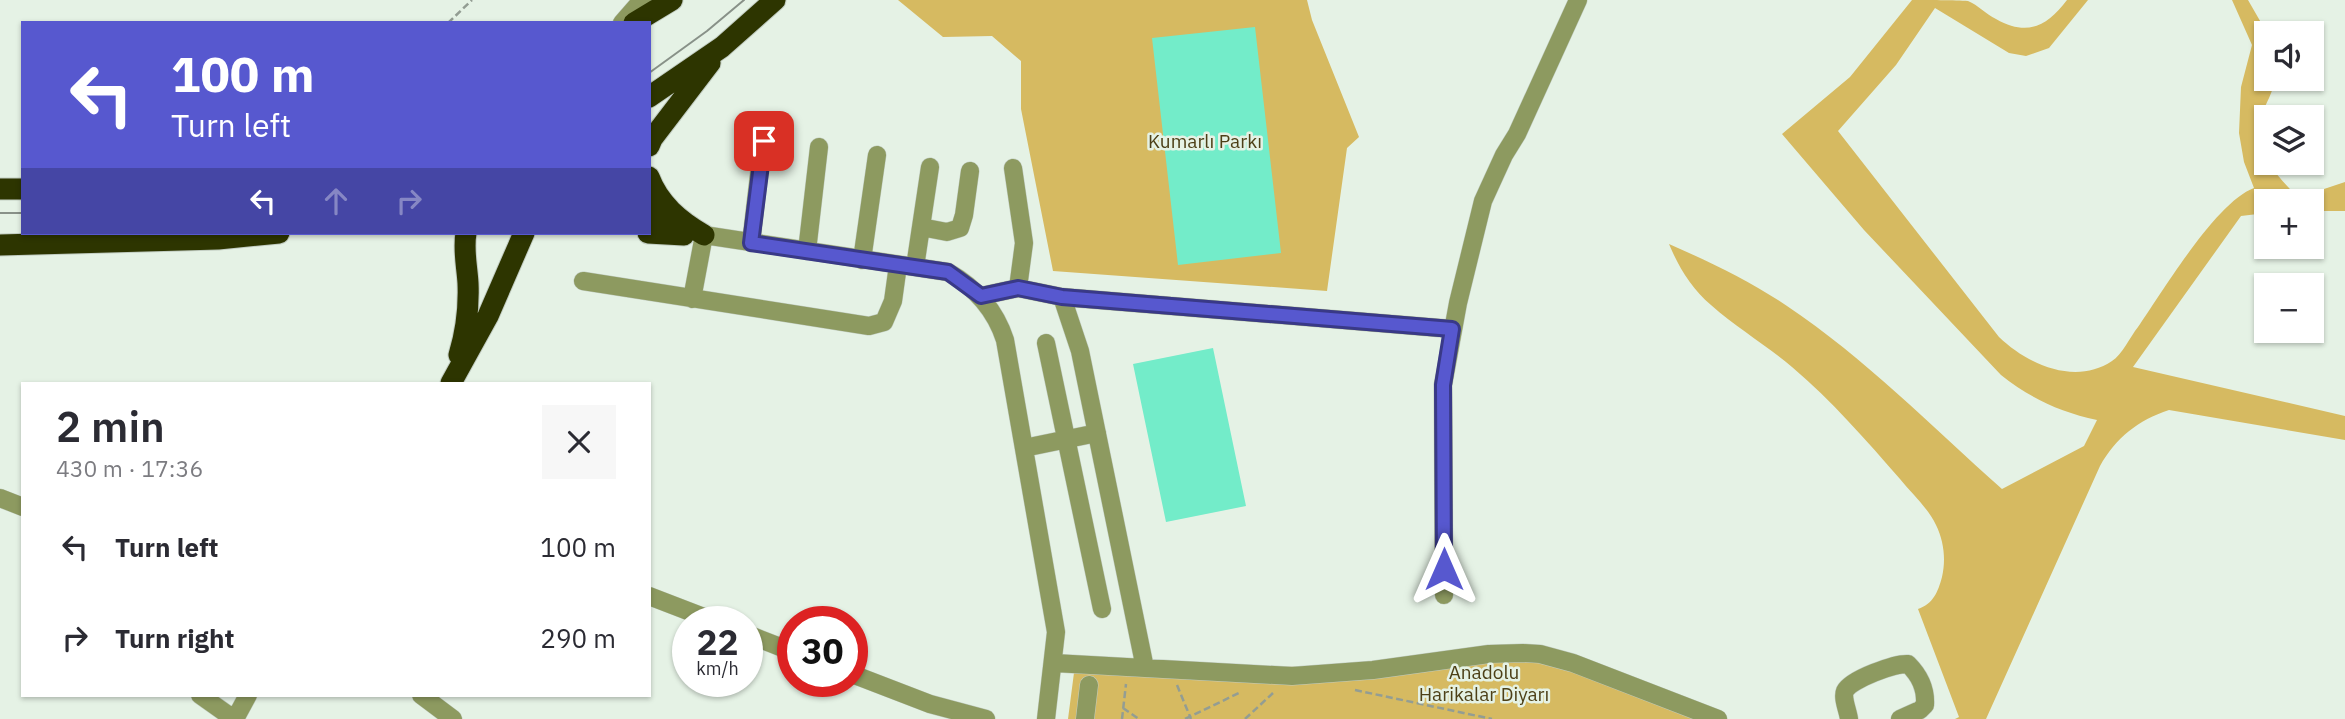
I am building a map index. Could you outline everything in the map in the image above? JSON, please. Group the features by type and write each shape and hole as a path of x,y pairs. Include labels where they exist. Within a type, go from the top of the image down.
{"highway":[{"path":"637,21 672,0"},
{"path":"651,96 722,47 775,0"},
{"path":"651,141 722,47"},
{"path":"651,180 677,217 704,236"},
{"path":"0,189 21,189"},
{"path":"651,214 667,223 704,236"},
{"path":"651,233 704,236"},
{"path":"0,245 218,239 259,235"},
{"path":"450,382 461,350 467,307 466,235"},
{"path":"451,382 488,316 523,235"}],"street":[{"path":"624,21 642,0"},
{"path":"1444,596 1443,385 1452,329 1483,201 1517,134 1578,0"},
{"path":"751,243 764,141"},
{"path":"807,251 819,147"},
{"path":"863,260 877,155"},
{"path":"583,281 869,326 884,322 922,227 930,167"},
{"path":"1013,168 1024,243 1018,288"},
{"path":"922,227 947,232 960,228 970,171"},
{"path":"692,299 704,236 948,272 981,296 996,317 1004,340 1056,632 1046,719"},
{"path":"981,296 1018,288 1062,297 1452,329"},
{"path":"1062,297 1080,351 1097,433 1137,667"},
{"path":"1046,343 1102,609"},
{"path":"1024,448 1097,433"},
{"path":"0,498 21,506"},
{"path":"651,597 675,606"},
{"path":"1054,663 1284,675 1422,665 1489,654 1523,653 1564,661 1718,719"},
{"path":"1849,719 1844,694 1846,688 1899,664 1908,664 1920,676 1926,696 1925,705 1900,719"},
{"path":"868,680 930,704 986,719"},
{"path":"1085,719 1089,685"},
{"path":"203,697 234,719 247,697"},
{"path":"424,697 453,719"}],"path":[{"path":"449,21 472,0"},
{"path":"1122,719 1137,667"},
{"path":"1170,669 1190,718"},
{"path":"1185,719 1284,675"},
{"path":"1245,719 1284,675"},
{"path":"1345,687 1492,719"},
{"path":"1123,708 1139,719"}],"green space":[{"name":"Kumarlı Parkı","path":"898,0 1307,0 1312,20 1359,137 1347,148 1327,291 1053,271 1021,109 1021,61 992,36 943,37"},
{"path":"1912,0 1968,1 2007,24 2027,28 2044,22 2067,0 2088,0 2049,48 2026,56 2009,53 1935,8 1896,65 1838,131 1999,337 2023,356 2037,363 2067,372 2083,372 2098,368 2116,358 2207,229 2239,197 2254,188 2244,162 2239,133 2241,87 2252,45 2232,0 2248,0 2260,21 2254,21 2254,91 2272,91 2266,105 2254,105 2254,175 2277,175 2290,189 2254,189 2254,214 2241,216 2133,367 2345,416 2345,440 2169,410 2147,419 2129,431 2113,447 2100,466 1986,719 1955,719 1959,717 1918,609 1934,597 1939,588 1944,564 1941,537 1929,513 1821,393 1704,299 1687,278 1669,244 1744,280 1816,326 1871,370 2002,489 2084,446 2097,420 2046,403 2001,375 1864,230 1782,134 1850,77"},
{"path":"2345,182 2345,211 2324,211 2324,189"},
{"name":"Anadolu Harikalar Diyarı","path":"1490,646 1728,719 1068,719 1075,665 1338,667"}],"building":[{"path":"1255,27 1281,253 1178,265 1152,38"},
{"path":"1213,348 1246,506 1166,522 1133,364"}],"tram line":[{"path":"651,72 744,0"},
{"path":"0,213 21,213"}],"route":[{"path":"764,141 751,243 948,272 981,296 1018,288 1062,297 1452,329 1443,385 1444,569"}]}
